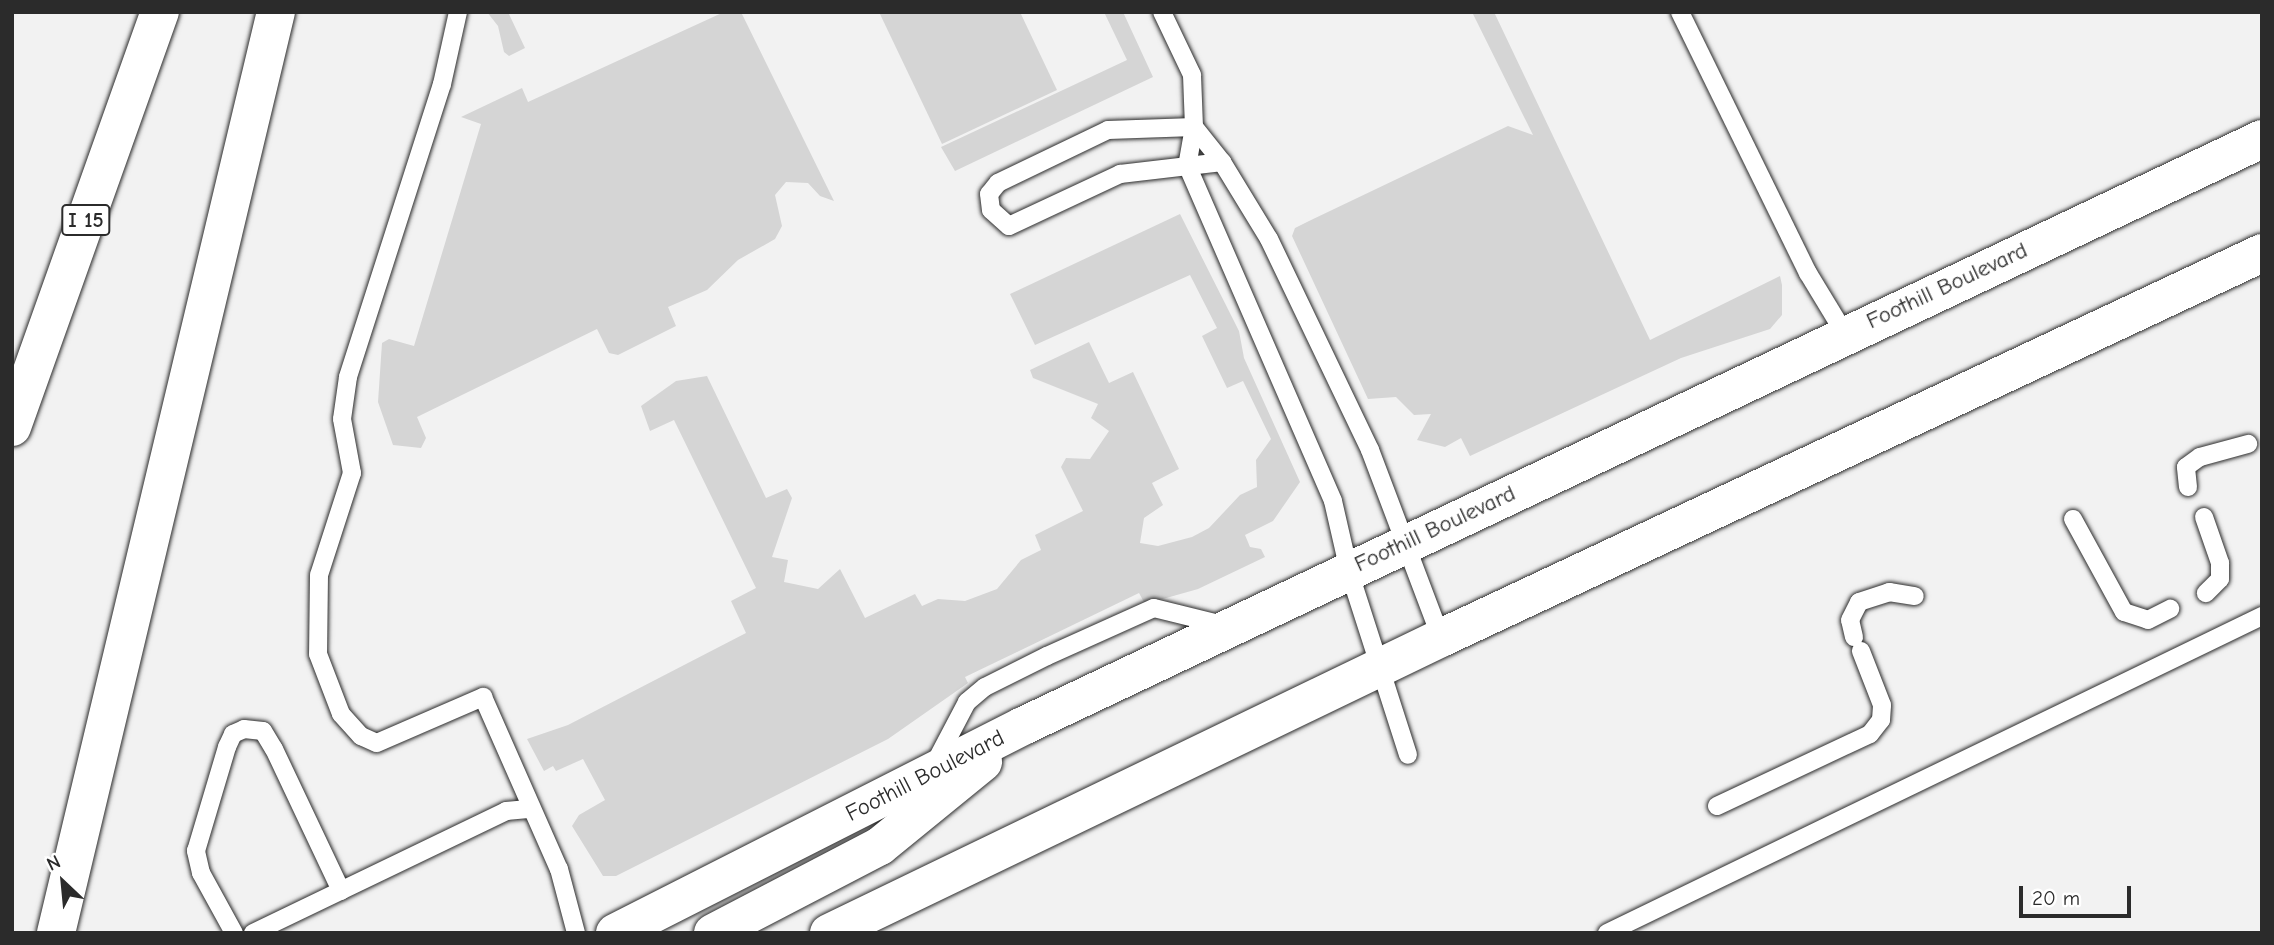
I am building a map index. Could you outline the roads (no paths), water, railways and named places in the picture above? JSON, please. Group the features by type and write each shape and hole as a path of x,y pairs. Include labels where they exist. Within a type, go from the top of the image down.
{"main road":[{"name":"I 15","path":"12,427 160,12"},
{"path":"57,933 276,12"},
{"name":"Foothill Boulevard","path":"615,933 1023,726 1845,334 2262,139"},
{"path":"829,933 1441,638 2262,253"},
{"path":"713,933 880,846 1023,726"}],"lane":[{"path":"458,12 442,84 348,377 342,419 352,473 319,575 315,616 318,654 341,714 362,736 377,743 400,737 483,697 523,780 531,809 559,869 576,933"},
{"path":"1162,12 1192,75 1194,127 1187,165 1333,501 1349,571 1408,755"},
{"path":"1680,12 1808,273 1845,334"},
{"path":"1194,127 1223,162 1269,239 1370,450 1441,638"},
{"path":"1194,127 1108,130 998,183 989,194 991,210 1009,226 1119,174 1223,162"},
{"path":"2188,487 2186,467 2209,454 2248,444"},
{"path":"2204,517 2221,563 2220,579 2206,593"},
{"path":"2073,519 2124,612 2148,620 2170,609"},
{"path":"1717,806 1870,734 1881,720 1882,705 1850,620 1859,602 1889,592 1914,596"},
{"path":"930,774 967,702 985,687 1046,656 1154,607 1230,627"},
{"path":"1607,933 2262,616"},
{"path":"234,933 201,873 196,851 227,747 233,734 244,729 263,731 274,749 341,891"},
{"path":"253,933 506,811 531,809"}]}
